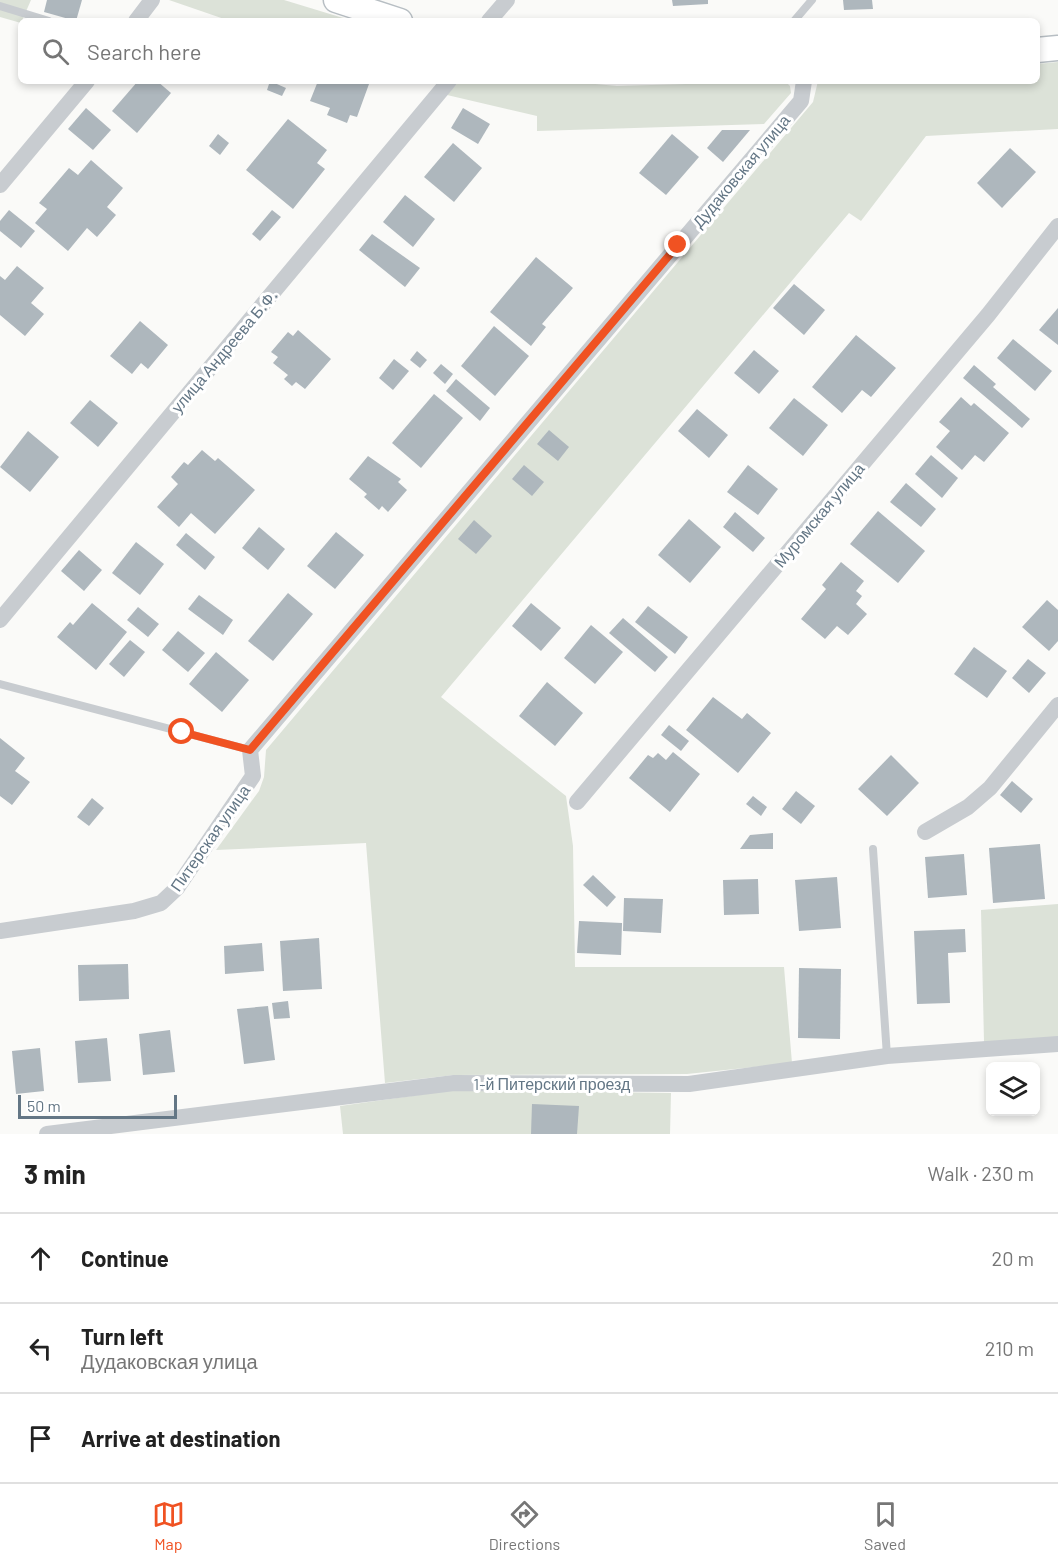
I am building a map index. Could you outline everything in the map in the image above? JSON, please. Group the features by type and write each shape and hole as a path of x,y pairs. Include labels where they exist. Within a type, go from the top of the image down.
{"street":[{"path":"138,18 152,0"},
{"path":"336,0 391,18"},
{"path":"492,18 507,0"},
{"path":"1040,50 1058,48"},
{"path":"0,185 84,84"},
{"name":"улица Андреева Б.Ф.","path":"0,620 447,84"},
{"name":"Дудаковская улица","path":"250,750 801,101 804,84"},
{"name":"Муромская улица","path":"577,802 988,315 1058,226"},
{"path":"925,832 968,807 990,788 1058,705"},
{"name":"Питерская улица","path":"0,931 134,911 161,903 177,888 253,776 250,750"},
{"name":"1-й Питерский проезд","path":"47,1134 454,1083 689,1084 887,1056 1058,1044"}],"lane":[{"path":"797,18 812,0"},
{"path":"0,6 39,18"},
{"path":"0,684 250,750"},
{"path":"873,849 887,1056"}],"shaded area":[{"path":"0,0 31,0 23,18 18,18 18,22 0,17"},
{"path":"169,0 284,0 343,18 221,18"},
{"path":"1058,62 1058,129 926,136 861,221 849,213 441,697 566,796 573,846 575,967 784,967 792,1063 687,1074 454,1075 385,1083 366,843 216,850 259,791 264,777 266,750 813,102 817,84 1040,84 1040,64"},
{"path":"456,84 617,86 788,84 791,93 764,124 537,131 537,116 447,95"},
{"path":"1058,904 1058,1038 984,1042 981,910"},
{"path":"454,1090 671,1093 670,1134 343,1134 340,1106"}],"building":[{"path":"47,0 82,0 77,18 65,18 44,12"},
{"path":"672,0 708,0 708,4 673,6"},
{"path":"843,0 872,0 873,9 844,10"},
{"path":"135,84 160,84 171,93 137,133 112,111"},
{"path":"269,84 286,88 282,96 267,90"},
{"path":"317,84 369,84 357,117 350,115 347,123 327,115 330,108 310,101"},
{"path":"86,108 111,130 93,150 68,129"},
{"path":"463,108 490,124 478,144 451,128"},
{"path":"288,119 327,150 317,163 325,169 293,209 246,170"},
{"path":"722,130 750,130 723,162 707,148"},
{"path":"218,134 229,143 220,155 209,146"},
{"path":"672,134 699,157 666,195 639,173"},
{"path":"453,143 482,168 454,202 424,177"},
{"path":"1010,148 1036,172 1002,208 977,183"},
{"path":"91,160 123,188 107,207 116,215 97,237 87,228 68,251 35,223 47,209 39,203 69,168 78,175"},
{"path":"405,195 435,219 413,247 383,222"},
{"path":"9,210 35,231 21,248 0,231 0,221"},
{"path":"272,210 281,217 260,241 252,234"},
{"path":"372,234 420,268 405,287 359,250"},
{"path":"536,257 573,288 542,324 546,327 531,346 490,312"},
{"path":"17,266 44,288 31,303 44,314 25,336 0,315 0,276 5,280"},
{"path":"794,284 825,310 804,335 773,308"},
{"path":"1058,308 1058,345 1039,330"},
{"path":"140,321 168,345 148,369 141,363 132,374 110,356"},
{"path":"494,326 529,356 495,396 461,366"},
{"path":"298,330 331,359 305,389 296,382 292,386 284,379 288,375 273,363 278,357 271,352 288,332 293,336"},
{"path":"856,335 896,368 871,397 862,390 842,413 812,387"},
{"path":"1013,339 1052,371 1035,391 997,358"},
{"path":"754,350 779,371 759,394 734,373"},
{"path":"417,351 427,360 420,368 410,360"},
{"path":"394,359 409,371 393,390 379,378"},
{"path":"441,364 453,374 445,384 433,373"},
{"path":"974,365 996,384 993,387 1030,419 1022,428 963,378"},
{"path":"456,379 490,408 480,421 446,391"},
{"path":"434,394 463,418 421,468 392,443"},
{"path":"961,397 971,406 974,403 1009,433 984,462 975,455 962,470 936,447 950,431 939,422"},
{"path":"794,398 828,425 803,456 769,428"},
{"path":"90,400 118,423 98,447 70,423"},
{"path":"697,409 728,435 709,458 678,431"},
{"path":"549,430 569,447 558,461 537,444"},
{"path":"28,431 59,457 30,492 0,467"},
{"path":"202,450 215,461 218,458 255,490 215,534 191,513 179,527 157,507 178,484 171,477 184,462 188,465"},
{"path":"931,455 958,478 942,498 915,474"},
{"path":"368,456 401,479 398,482 407,490 388,512 382,506 379,510 364,497 367,494 349,479"},
{"path":"524,465 544,482 532,496 512,479"},
{"path":"748,465 778,489 758,515 727,492"},
{"path":"906,483 936,509 921,527 890,502"},
{"path":"878,511 925,551 898,583 850,544"},
{"path":"735,512 765,538 753,552 723,527"},
{"path":"689,519 721,547 690,583 658,555"},
{"path":"474,520 492,536 476,554 458,539"},
{"path":"259,527 285,549 268,570 242,548"},
{"path":"336,532 364,555 335,589 307,566"},
{"path":"186,533 215,557 205,570 176,545"},
{"path":"136,542 164,564 140,595 112,573"},
{"path":"79,550 102,570 84,591 61,571"},
{"path":"841,562 864,581 856,591 862,596 856,604 867,614 848,635 837,626 825,639 801,619 826,589 822,585"},
{"path":"288,593 313,614 273,661 248,641"},
{"path":"199,595 233,620 223,635 188,609"},
{"path":"1047,600 1058,610 1058,641 1049,651 1022,627"},
{"path":"92,603 127,632 96,670 57,637 70,622 73,625"},
{"path":"531,603 561,628 541,651 512,626"},
{"path":"648,606 688,637 675,654 635,622"},
{"path":"138,607 159,624 148,637 127,620"},
{"path":"623,618 668,657 655,672 609,633"},
{"path":"591,625 623,652 595,684 564,658"},
{"path":"178,631 205,653 188,672 162,650"},
{"path":"130,640 145,652 124,677 109,664"},
{"path":"974,647 1007,671 987,698 954,674"},
{"path":"216,652 249,680 222,712 189,684"},
{"path":"1028,659 1046,673 1029,693 1012,678"},
{"path":"547,682 583,713 555,746 519,716"},
{"path":"713,697 742,719 747,713 771,733 738,773 686,730"},
{"path":"669,725 689,741 681,751 661,735"},
{"path":"0,738 25,758 15,771 30,782 12,805 0,796"},
{"path":"673,752 700,774 670,812 629,778 648,755 653,758 658,753 666,760"},
{"path":"891,755 919,783 887,816 858,789"},
{"path":"1012,781 1033,799 1021,813 1000,795"},
{"path":"796,791 815,806 801,824 782,809"},
{"path":"753,796 767,807 761,816 746,804"},
{"path":"92,798 104,808 89,826 77,817"},
{"path":"773,833 773,849 740,849 750,835"},
{"path":"1040,844 1045,899 993,903 989,848"},
{"path":"964,854 967,895 928,898 925,857"},
{"path":"593,875 616,897 607,907 583,885"},
{"path":"837,877 841,928 799,931 795,880"},
{"path":"758,879 759,914 724,915 723,880"},
{"path":"624,898 663,899 661,933 623,931"},
{"path":"579,921 622,923 621,955 577,953"},
{"path":"965,929 966,952 948,953 950,1003 917,1004 914,931"},
{"path":"319,938 322,989 283,991 280,941"},
{"path":"262,943 264,971 225,974 224,946"},
{"path":"128,964 129,999 79,1001 78,965"},
{"path":"799,968 841,969 840,1039 798,1038"},
{"path":"288,1001 290,1018 274,1019 272,1003"},
{"path":"268,1006 275,1060 244,1064 237,1009"},
{"path":"170,1030 175,1072 143,1075 139,1034"},
{"path":"107,1038 111,1081 78,1083 75,1041"},
{"path":"40,1048 44,1091 16,1094 12,1051"},
{"path":"532,1104 579,1106 577,1134 531,1134"}],"route":[{"path":"182,732 250,750 678,245"}]}
